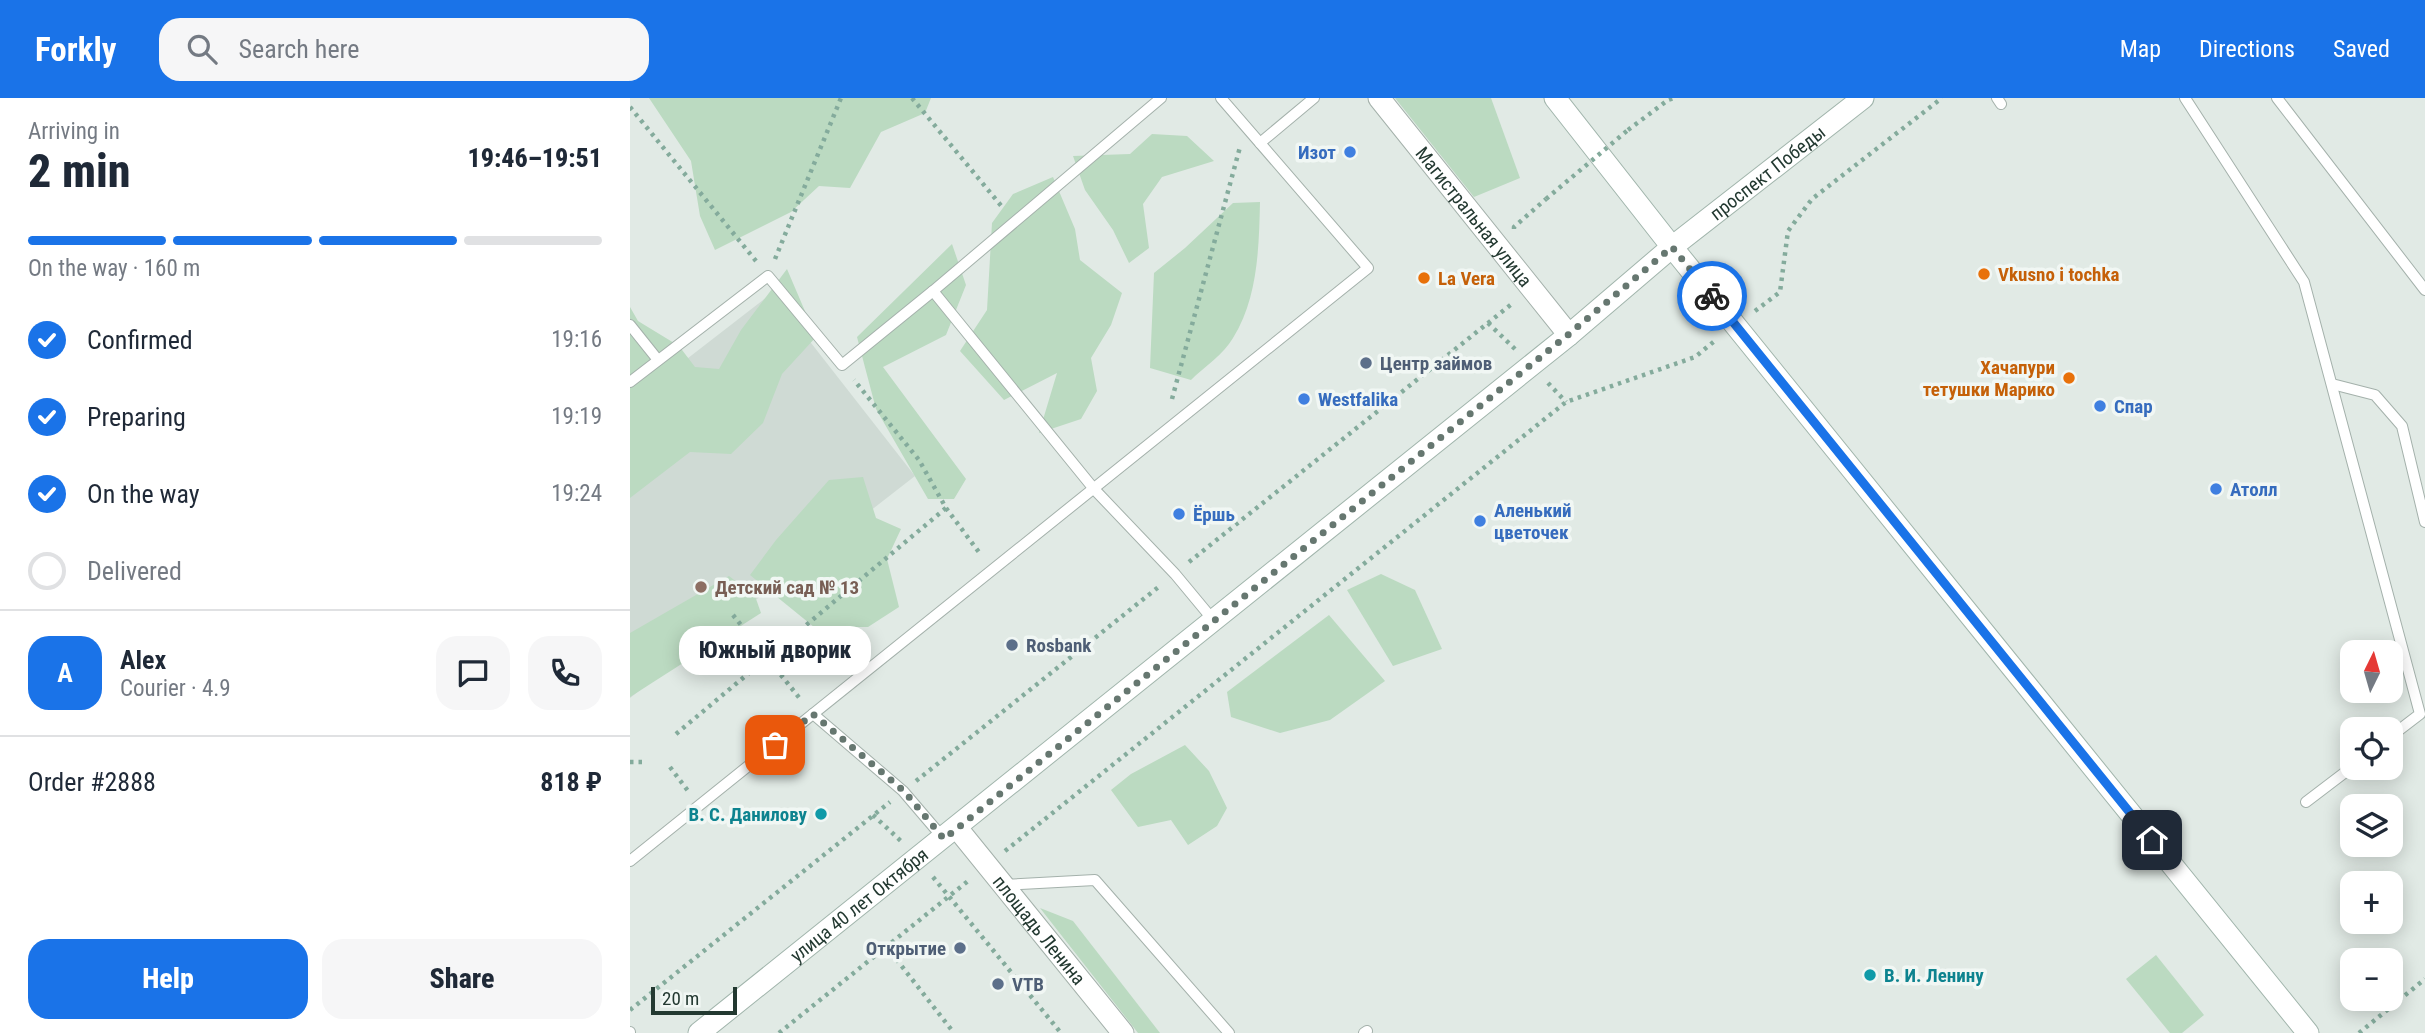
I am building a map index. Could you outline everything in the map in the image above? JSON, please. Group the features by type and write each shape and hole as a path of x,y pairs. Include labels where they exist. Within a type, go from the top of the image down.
{"street":[{"name":"Магистральная улица","path":"1380,98 1569,334"},
{"path":"1555,98 1672,247 2308,1033"},
{"name":"проспект Победы","path":"1672,247 1863,98"},
{"name":"улица 40 лет Октября","path":"699,1033 1214,621 1569,334 1672,247"},
{"name":"площадь Ленина","path":"950,833 987,865 1123,1033"}],"lane":[{"path":"630,382 768,276 842,365 1161,98"},
{"path":"630,861 1368,268 1221,98"},
{"path":"1260,143 1314,98"},
{"path":"2185,98 2304,282 2423,713 2403,728"},
{"path":"2277,98 2425,290"},
{"path":"933,291 1094,489 1175,574 1214,621"},
{"path":"630,326 658,360"},
{"path":"2332,384 2375,395 2402,426 2425,522"},
{"path":"813,714 950,833"},
{"path":"2306,802 2340,776"},
{"path":"1003,885 1095,880 1229,1033"}],"path":[{"path":"630,107 768,276 841,98"},
{"path":"912,98 1014,222"},
{"path":"779,1033 1566,402 1695,357 1780,292 1788,231 1812,199 1941,98"},
{"path":"1517,239 1514,227 1669,99"},
{"path":"1163,433 1246,127"},
{"path":"630,1010 1532,288"},
{"path":"842,365 919,460 946,508 992,571"},
{"path":"676,734 946,508"},
{"path":"733,615 813,714"},
{"path":"630,762 644,762"},
{"path":"670,767 699,806"},
{"path":"947,897 1061,1033"},
{"path":"886,946 954,1033"},
{"path":"2359,1033 2425,979"}],"shaded area":[{"name":"Детский сад № 13","path":"772,293 915,476 630,698 630,403"}],"green space":[{"path":"649,98 931,98 925,113 881,132 850,188 819,186 791,212 715,250 700,216 691,161"},
{"path":"1395,98 1491,98 1520,178 1474,197"},
{"path":"1152,134 1187,136 1214,161 1162,177 1143,204 1149,248 1129,263 1113,230 1085,190 1073,156 1130,154"},
{"path":"1053,177 1075,229 1080,260 1122,293 1111,325 1091,358 1097,391 1081,419 1039,433 1057,373 1004,400 960,351 987,310 992,223 1013,194"},
{"path":"1260,202 1258,254 1252,289 1241,323 1229,344 1191,380 1150,368 1154,273 1233,203"},
{"path":"952,244 966,285 946,335 883,367 966,479 954,499 928,499 876,409 857,337"},
{"path":"787,269 816,337 782,374 763,423 731,454 690,452 630,498 630,307 638,321 679,346 695,367 719,369 741,330"},
{"path":"863,477 876,518 901,529 887,559 899,607 868,627 814,627 750,575 776,540 829,480"},
{"path":"1381,574 1415,590 1442,649 1393,666 1347,590"},
{"path":"729,576 755,596 761,613 630,697 630,633"},
{"path":"1329,615 1385,681 1330,720 1280,733 1231,717 1227,692"},
{"path":"1185,745 1209,771 1227,808 1217,826 1188,845 1171,820 1138,827 1111,790 1131,774"},
{"path":"1040,908 1073,921 1160,1033 1138,1033"},
{"path":"2156,955 2204,1015 2182,1033 2170,1033 2126,979"}],"way so far":[{"path":"775,745 813,714 904,791 944,839 1569,334 1672,247 1712,296"}],"place":[{"name":"Изот","path":"1350,152"},
{"name":"Vkusno i tochka","path":"1984,274"},
{"name":"La Vera","path":"1424,278"},
{"name":"Центр займов","path":"1366,363"},
{"name":"Хачапури тетушки Марико","path":"2069,378"},
{"name":"Westfalika","path":"1304,399"},
{"name":"Спар","path":"2100,406"},
{"name":"Атолл","path":"2216,489"},
{"name":"Ёршь","path":"1179,514"},
{"name":"Аленький цветочек","path":"1480,521"},
{"name":"Детский сад № 13","path":"701,587"},
{"name":"Rosbank","path":"1012,645"},
{"name":"Южный дворик","path":"775,745"},
{"name":"В. С. Данилову","path":"821,814"},
{"name":"Открытие","path":"960,948"},
{"name":"В. И. Ленину","path":"1870,975"},
{"name":"VTB","path":"998,984"}],"route":[{"path":"1712,296 2152,840"}]}
